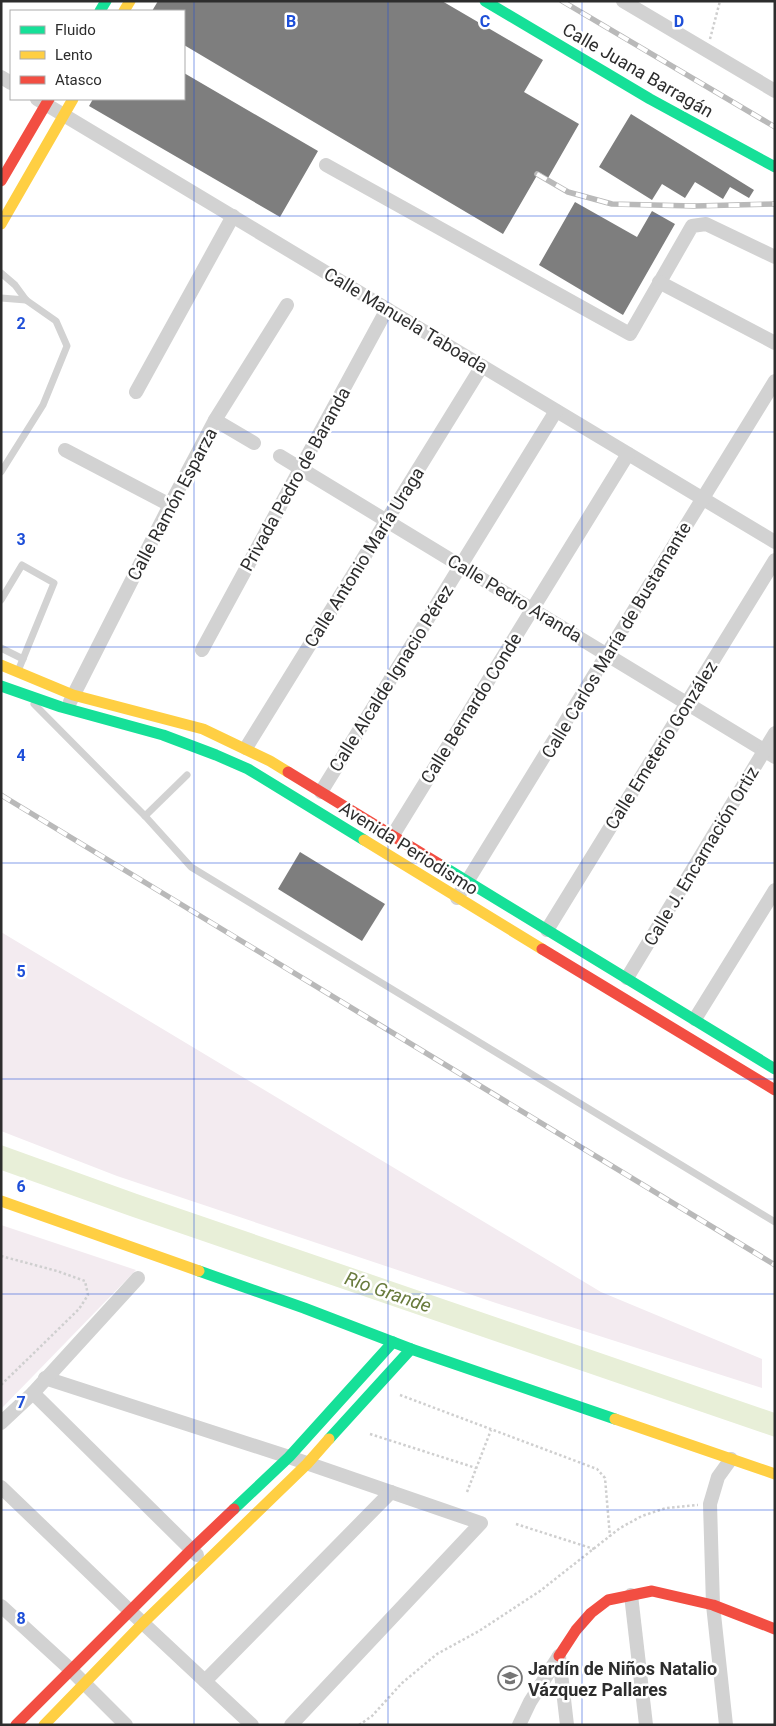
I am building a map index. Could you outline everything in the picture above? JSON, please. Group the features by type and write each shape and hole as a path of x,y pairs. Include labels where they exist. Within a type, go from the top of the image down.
{"street":[{"name":"Calle Juana Barragán","path":"484,1 650,99 775,167"},
{"path":"623,1 775,91"},
{"path":"1,182 44,100"},
{"name":"Calle Manuela Taboada","path":"44,100 64,115 775,542"},
{"path":"1,224 72,100"},
{"path":"326,165 630,334 692,226 706,224 775,257"},
{"path":"136,392 233,216"},
{"path":"659,282 775,343"},
{"name":"Calle Ramón Esparza","path":"66,709 215,420 287,304"},
{"name":"Privada Pedro de Baranda","path":"202,650 387,309"},
{"name":"Calle Antonio María Uraga","path":"246,748 482,366"},
{"name":"Calle Carlos María de Bustamante","path":"457,898 775,381"},
{"name":"Calle Alcalde Ignacio Pérez","path":"320,792 556,410"},
{"path":"215,420 254,443"},
{"path":"65,450 170,505"},
{"name":"Calle Bernardo Conde","path":"393,835 628,454"},
{"name":"Calle Pedro Aranda","path":"280,456 769,754"},
{"name":"Calle Emeterio González","path":"547,930 775,560"},
{"name":"Avenida Periodismo","path":"1,665 73,695 203,729 246,748 393,835 775,1069"},
{"name":"Avenida Periodismo","path":"6,688 66,709 163,736 248,769 775,1090"},
{"name":"Calle J. Encarnación Ortiz","path":"627,978 769,754 775,733"},
{"path":"695,1019 775,890"},
{"path":"1,1201 304,1308 411,1349 775,1474"},
{"path":"1,1423 33,1393 138,1278"},
{"path":"16,1725 191,1550 289,1457 393,1342"},
{"path":"44,1725 143,1623 307,1464 411,1349"},
{"path":"381,1356 399,1363"},
{"path":"46,1378 289,1457 481,1523 291,1725"},
{"path":"33,1393 205,1562"},
{"path":"726,1725 713,1605 710,1504 718,1477 731,1459"},
{"path":"1,1487 252,1725"},
{"path":"205,1681 391,1492"},
{"path":"519,1725 530,1702 576,1630 591,1613 608,1600 652,1591 713,1605 775,1629"},
{"path":"631,1596 646,1725"},
{"path":"1,1606 71,1670 126,1725"},
{"path":"559,1656 567,1725"}],"lane":[{"path":"1,273 15,285 26,300 56,320 67,346 44,404 1,472"},
{"path":"1,298 26,300"},
{"path":"1,600 22,565 54,582 17,672 6,688"},
{"path":"1,648 23,658"},
{"path":"25,695 145,816 191,867 775,1222"},
{"path":"145,816 187,775"}],"path":[{"path":"707,51 720,1"},
{"path":"1,1256 57,1271 84,1281 88,1295 79,1309 1,1385"},
{"path":"400,1395 597,1469 606,1478 610,1537"},
{"path":"467,1492 491,1430"},
{"path":"370,1434 476,1468"},
{"path":"359,1725 372,1716 402,1683 438,1654 479,1631 540,1591 620,1528 642,1516 666,1508 710,1504"},
{"path":"516,1524 594,1549"}],"shaded area":[{"path":"1,932 601,1292 762,1359 762,1388 496,1303 117,1176 1,1131"},
{"path":"1,1225 136,1270 1,1409"}],"water":[{"name":"Río Grande","path":"1,1145 137,1194 775,1413 775,1437 1,1170"}],"building":[{"path":"158,1 442,1 543,60 524,92 579,124 548,178 539,172 503,234 185,46 185,10 153,10"},
{"path":"185,74 318,151 280,217 89,106 92,100 185,100"},
{"path":"631,114 754,190 749,198 730,187 723,199 695,182 685,198 662,184 652,200 599,167"},
{"path":"575,202 637,237 652,211 675,224 623,315 539,265"},
{"path":"300,852 385,904 362,941 278,889"}],"railway":[{"path":"562,1 775,127"},
{"path":"537,174 568,192 612,204 694,206 775,204"},
{"path":"1,795 775,1265"}],"traffic: fast":[{"path":"101,10 106,1"},
{"path":"485,1 650,99 775,167"},
{"path":"1,686 61,707 163,735 216,755 248,769 364,840"},
{"path":"439,864 775,1069"},
{"path":"199,1271 304,1308 411,1349 615,1419"},
{"path":"234,1509 289,1457 393,1342"},
{"path":"329,1439 411,1349"}],"traffic: slow":[{"path":"125,10 130,1"},
{"path":"1,224 72,100"},
{"path":"1,665 73,695 203,729 270,761 288,772"},
{"path":"364,840 542,949"},
{"path":"1,1201 199,1271"},
{"path":"615,1419 775,1474"},
{"path":"44,1725 143,1623 307,1464 329,1439"}],"traffic: jam":[{"path":"1,181 48,100"},
{"path":"288,772 439,864"},
{"path":"542,949 775,1090"},
{"path":"16,1725 234,1509"},
{"path":"559,1656 576,1630 591,1613 608,1600 652,1591 713,1605 775,1629"}],"place":[{"name":"Jardín de Niños Natalio Vázquez Pallares","path":"510,1678"}]}
